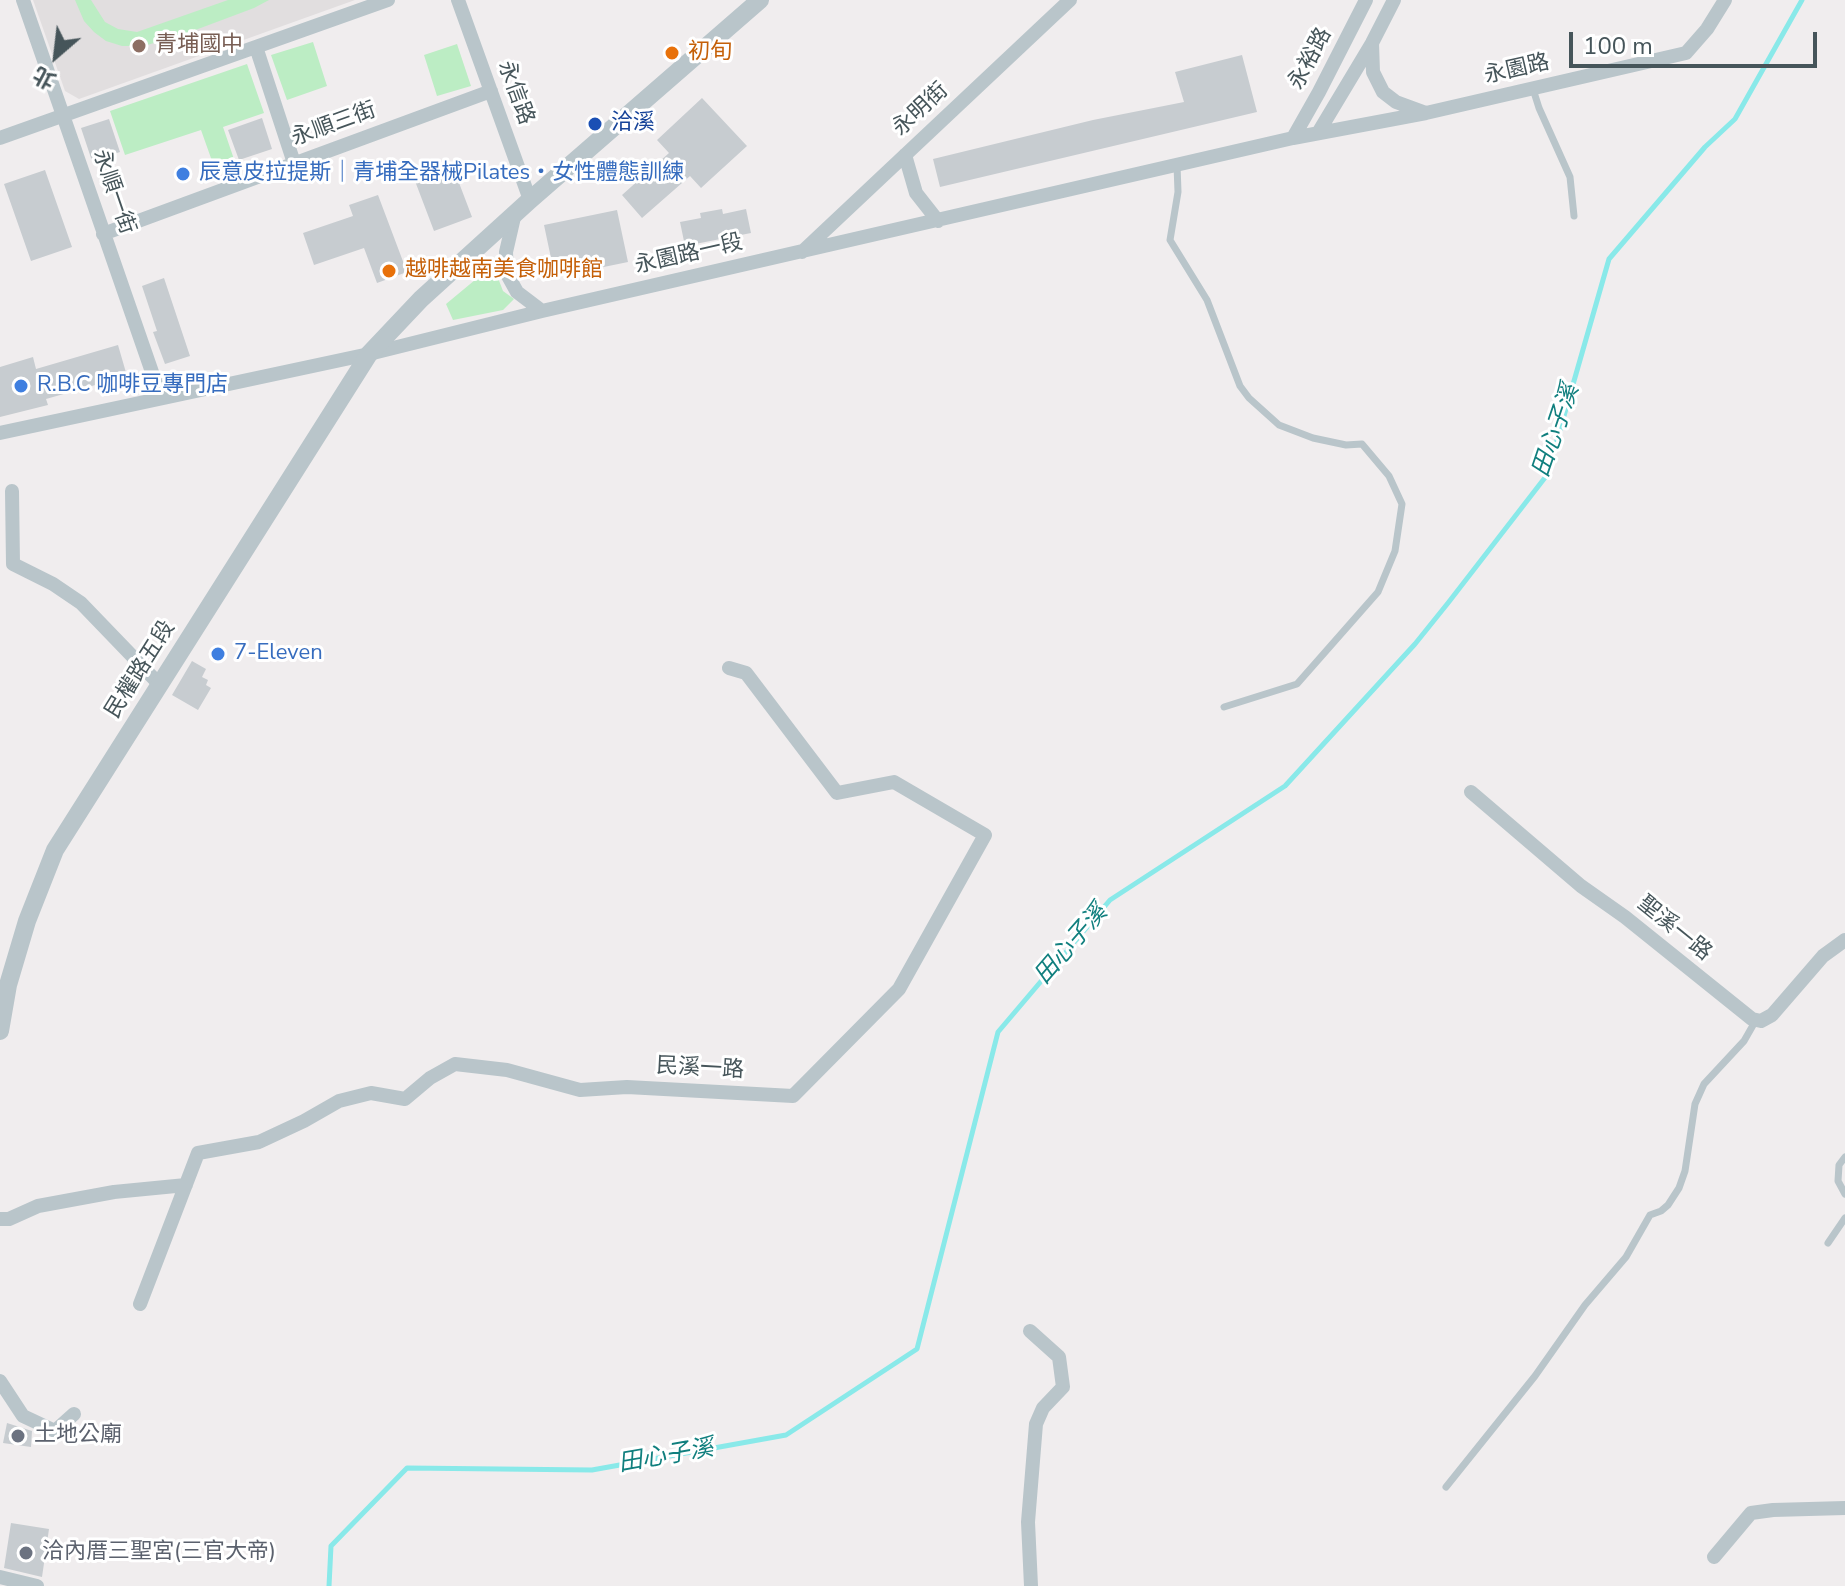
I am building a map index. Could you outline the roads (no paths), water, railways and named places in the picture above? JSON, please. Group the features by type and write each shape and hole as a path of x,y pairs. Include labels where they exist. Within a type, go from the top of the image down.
{"street":[{"name":"永順一街","path":"23,0 161,398"},
{"path":"0,138 388,0"},
{"name":"永信路","path":"458,0 530,200"},
{"name":"民權路五段","path":"0,1031 8,985 27,921 55,850 369,354 421,299 515,213 760,0"},
{"name":"永明街","path":"802,252 1070,0"},
{"name":"永裕路","path":"1293,138 1366,0"},
{"name":"永裕路","path":"1318,133 1394,0"},
{"name":"永園路","path":"1293,138 1426,113 1686,53 1707,29 1725,0"},
{"path":"1372,43 1373,72 1383,92 1396,102 1426,113"},
{"path":"256,47 294,163"},
{"name":"永順三街","path":"103,234 491,91"},
{"name":"永園路一段","path":"0,433 369,354 542,311 1293,138"},
{"path":"905,155 916,193 938,221"},
{"path":"515,213 506,252 507,274 517,292 542,311"},
{"path":"12,491 13,564 53,584 81,603 160,685"},
{"name":"民溪一路","path":"186,1185 198,1153 259,1142 339,1101 371,1093 405,1099 430,1078 455,1064 507,1070 580,1090 627,1087 793,1096 899,989 985,835 894,782 837,793 746,673 729,668"},
{"name":"聖溪一路","path":"1471,792 1581,886 1756,1020"},
{"path":"1756,1020 1761,1021 1772,1015 1823,956 1845,940"},
{"path":"0,1219 9,1219 38,1206 114,1192 186,1185 140,1304"},
{"path":"1030,1331 1059,1357 1063,1387 1043,1408 1036,1424 1028,1522 1031,1586"},
{"path":"0,1381 23,1416 55,1431 74,1414"},
{"path":"1714,1557 1751,1513 1845,1508"},
{"path":"0,1577 37,1586"}],"lane":[{"path":"1533,89 1570,177 1574,216"},
{"path":"1177,165 1178,192 1170,240 1207,300 1240,386 1279,425 1313,438 1346,445 1362,444 1389,476 1402,504 1395,551 1378,592 1297,684 1224,707"},
{"path":"1446,1487 1535,1376 1585,1305 1626,1257 1650,1215 1668,1205 1685,1171 1695,1104 1704,1084 1744,1041 1756,1020"},
{"path":"1845,1157 1839,1165 1838,1181 1845,1194"},
{"path":"1828,1243 1845,1218"}],"waterway":[{"name":"田心子溪","path":"329,1586 331,1546 407,1468 592,1470 786,1435 917,1349 998,1032 1110,900 1285,786 1415,644 1448,603 1547,475 1609,259 1705,147 1735,119 1802,0"}],"place":[{"name":"青埔國中","path":"139,46"},
{"name":"初旬","path":"672,53"},
{"name":"洽溪","path":"595,124"},
{"name":"辰意皮拉提斯｜青埔全器械Pilates・女性體態訓練","path":"183,174"},
{"name":"越啡越南美食咖啡館","path":"389,271"},
{"name":"R.B.C 咖啡豆專門店","path":"21,386"},
{"name":"7-Eleven","path":"218,654"},
{"name":"土地公廟","path":"18,1436"},
{"name":"洽內厝三聖宮(三官大帝)","path":"26,1553"}]}
